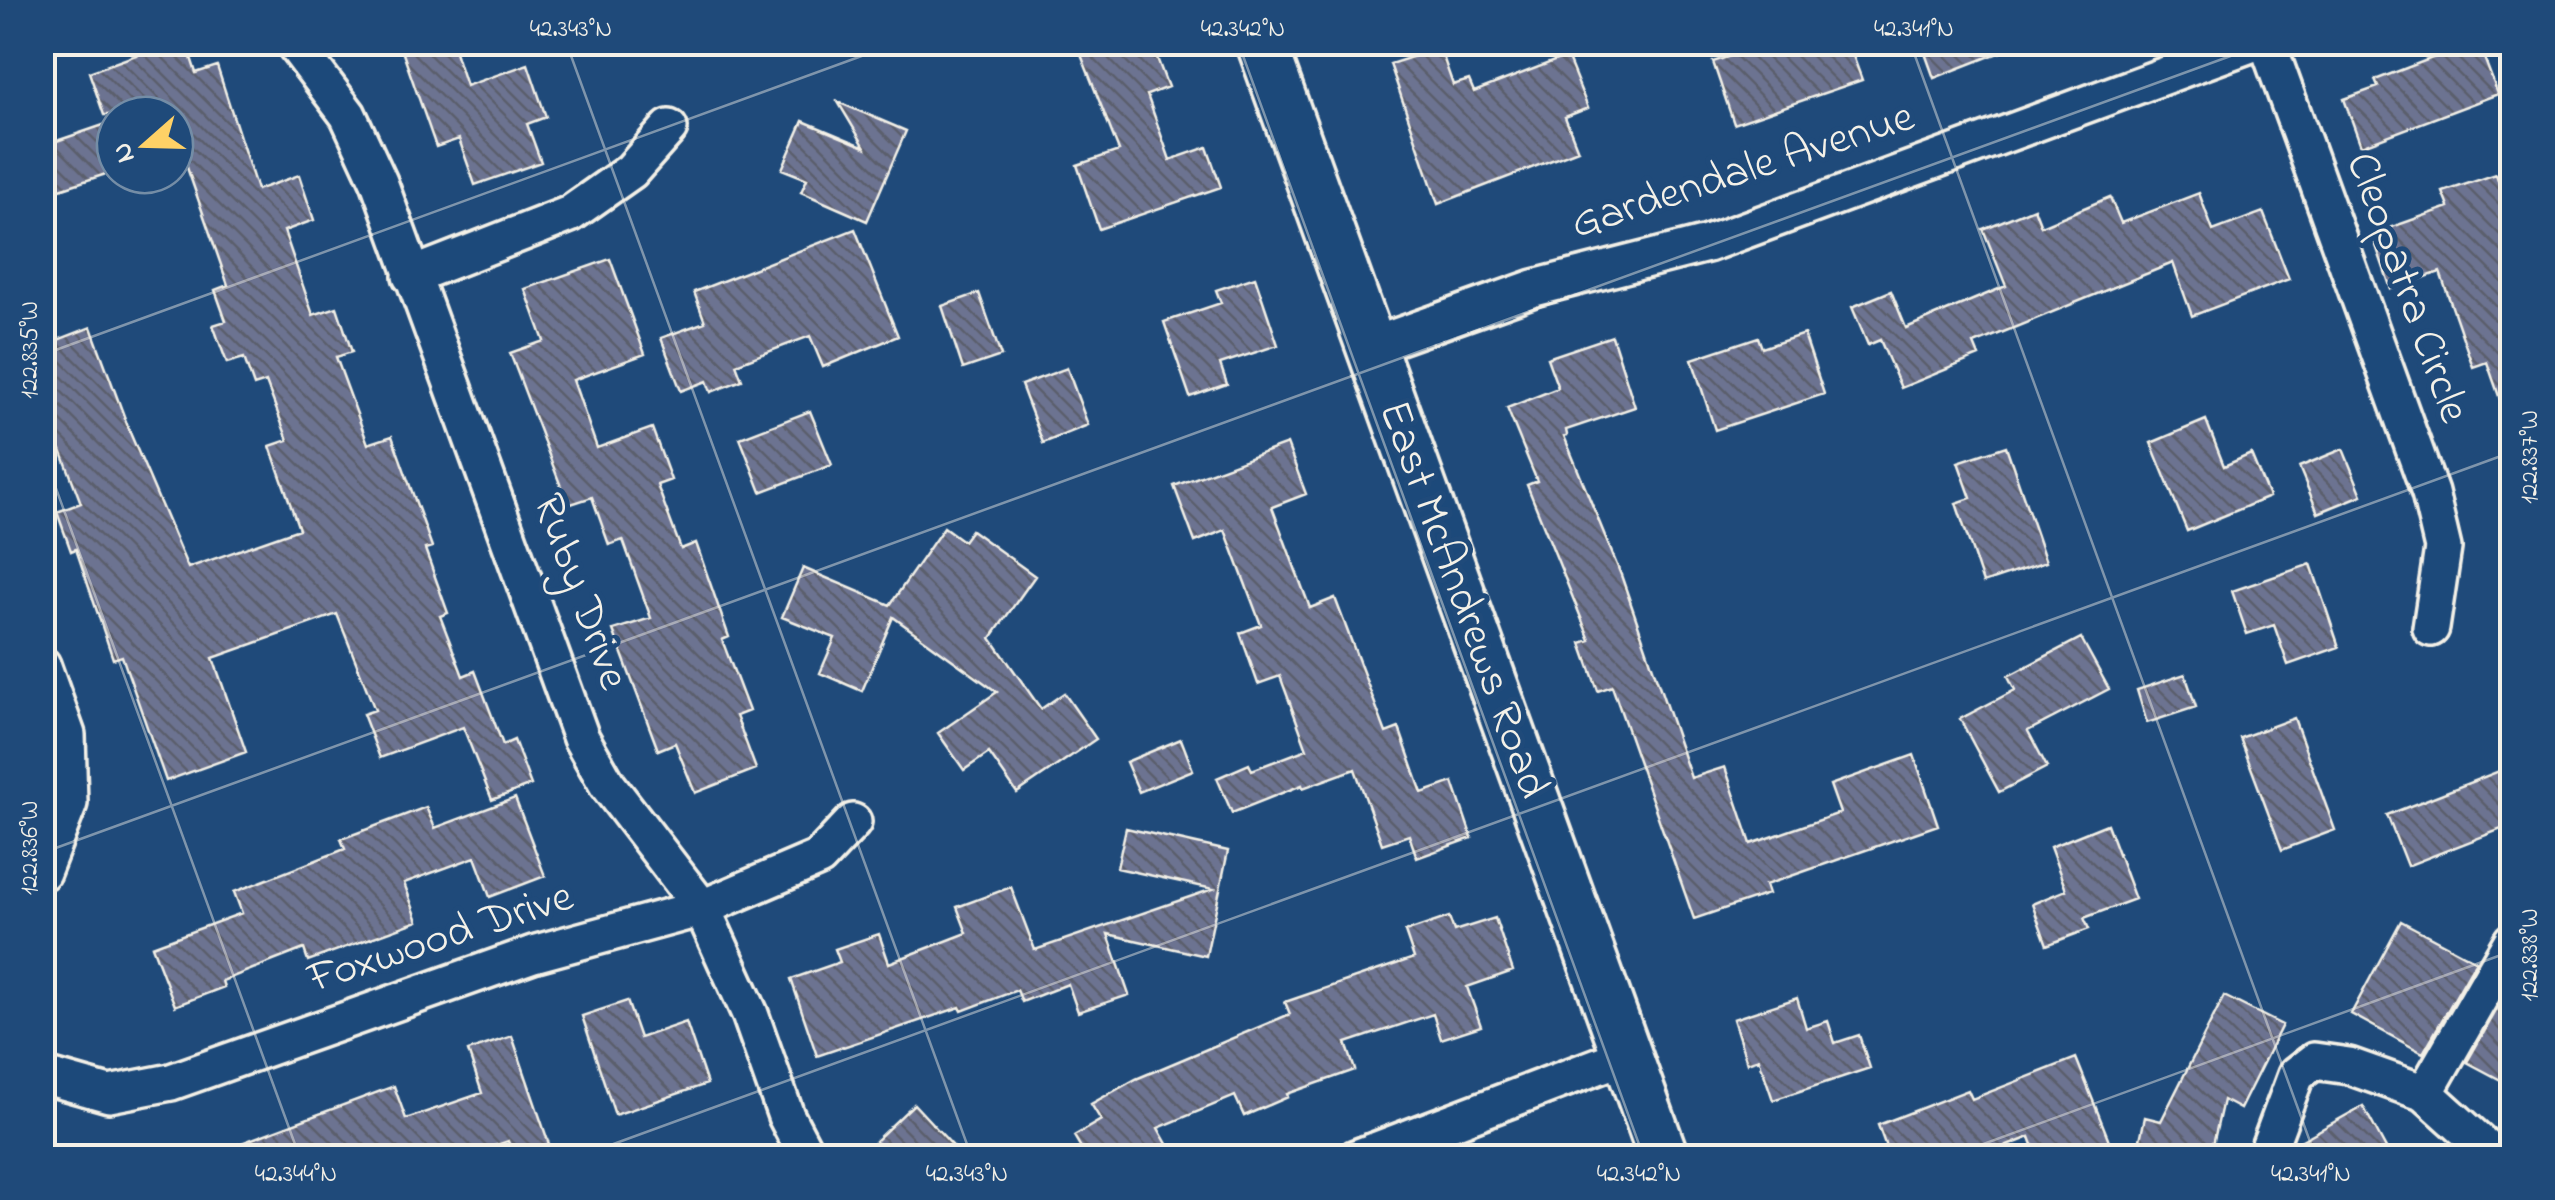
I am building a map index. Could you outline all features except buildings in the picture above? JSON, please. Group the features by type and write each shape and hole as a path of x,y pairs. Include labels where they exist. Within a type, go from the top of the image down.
{"main road":[{"name":"East McAndrews Road","path":"1261,42 1664,1158"}],"street":[{"name":"Ruby Drive","path":"293,42 348,115 379,182 581,738 607,784 702,908 750,1014 786,1116 808,1158"},
{"name":"Gardendale Avenue","path":"1370,346 1534,288 1707,244 2246,45"},
{"name":"Cleopatra Circle","path":"2246,45 2430,492 2443,548 2432,628"},
{"path":"410,276 570,214 630,172 668,128"},
{"path":"42,665 67,735 69,803 42,872"},
{"name":"Foxwood Drive","path":"42,1075 109,1094 171,1082 533,954 702,908 818,858 853,822"},
{"path":"2425,1093 2512,940"},
{"path":"1356,1158 1627,1056"},
{"path":"2266,1158 2296,1075 2314,1061 2349,1066 2425,1093 2498,1158"}]}
